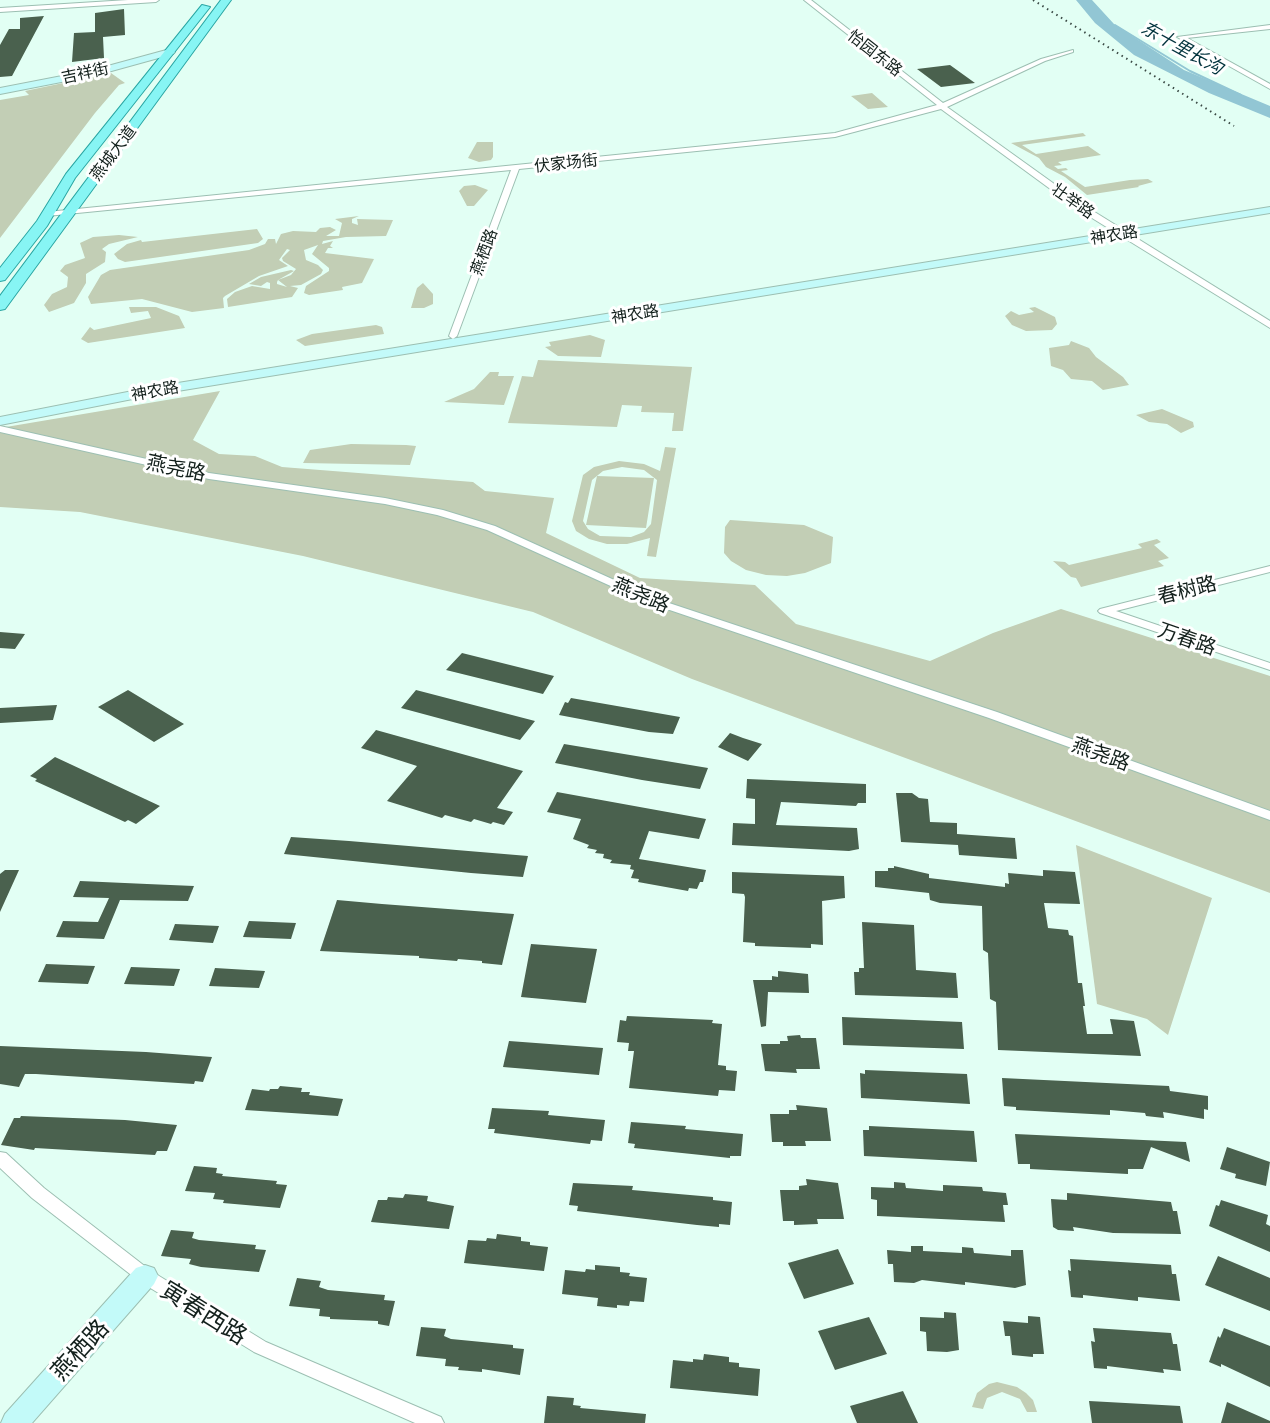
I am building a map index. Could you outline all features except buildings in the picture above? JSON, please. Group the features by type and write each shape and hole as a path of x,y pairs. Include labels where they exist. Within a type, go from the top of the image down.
{"main road":[{"name":"燕城大道","path":"0,277 47,214 70,177 210,0"},
{"name":"燕城大道","path":"0,306 226,0"}],"street":[{"path":"0,10 156,0"},
{"name":"怡园东路","path":"807,0 943,106"},
{"path":"1270,27 1180,37 1270,87"},
{"path":"1190,36 1270,79"},
{"name":"伏家场街","path":"47,214 68,214 835,135 943,106 1043,60 1071,51"},
{"name":"吉祥街","path":"0,91 94,73 170,52"},
{"name":"壮举路","path":"943,106 1118,231 1270,325"},
{"name":"燕栖路","path":"453,336 515,169"},
{"name":"神农路","path":"0,421 153,391 455,344 1118,231 1270,202"},
{"name":"神农路","path":"0,411 190,376 1118,231 1270,210"},
{"name":"燕尧路","path":"0,429 209,476 385,501 439,512 501,532 650,600 993,715 1270,816"},
{"name":"春树路","path":"1104,612 1270,569"},
{"name":"万春路","path":"1104,612 1270,667"},
{"name":"寅春西路","path":"0,1158 38,1193 145,1276 260,1347 435,1423"},
{"name":"燕栖路","path":"15,1423 145,1276"}],"green space":[{"path":"111,73 125,83 119,85 95,113 0,238 0,100 29,95 25,91"},
{"path":"872,93 888,107 868,109 851,96"},
{"path":"1083,133 1086,136 1022,145 1036,154 1088,146 1101,155 1058,162 1062,165 1054,166 1058,169 1066,168 1068,170 1061,171 1085,187 1130,180 1148,179 1153,182 1139,187 1087,195 1065,177 1046,167 1039,158 1011,143"},
{"path":"477,142 493,142 491,160 479,162 468,158"},
{"path":"475,185 488,190 474,206 467,206 459,191 464,186"},
{"path":"359,216 352,219 352,223 358,225 357,219 393,220 386,236 346,237 323,241 322,244 333,241 330,246 333,248 328,248 325,253 374,259 362,283 342,287 343,290 309,295 304,293 306,286 329,271 329,268 312,254 318,245 304,250 306,260 318,265 323,270 321,274 301,285 290,286 298,288 292,297 228,307 227,299 235,292 252,286 270,289 270,283 267,282 261,286 249,284 261,277 294,271 278,280 291,275 296,269 282,258 290,250 287,249 279,260 288,266 259,276 225,296 223,298 224,308 192,312 142,299 91,304 88,297 101,275 110,270 249,250 265,244 268,239 275,239 276,244 281,234 293,231 316,232 320,228 330,227 336,230 326,236 339,236 342,223 335,219"},
{"path":"257,229 263,239 258,243 125,262 114,254 127,244 141,240 142,242"},
{"path":"119,235 138,237 109,244 102,249 106,252 105,262 86,274 86,283 74,303 49,312 44,305 52,294 67,287 68,277 60,271 65,265 85,258 80,243 93,237"},
{"path":"423,283 433,294 433,304 424,308 411,308 417,288"},
{"path":"129,307 156,307 179,316 185,328 88,343 81,339 90,327 94,330 151,318 148,311 131,313"},
{"path":"1035,307 1055,317 1057,324 1052,330 1026,331 1012,325 1005,316 1011,311 1019,315 1034,312 1029,308"},
{"path":"376,325 382,327 384,334 305,346 296,340 312,334"},
{"path":"590,335 605,340 601,357 558,356 545,347 551,346 549,342"},
{"path":"1071,341 1089,348 1096,357 1123,377 1129,385 1103,390 1092,381 1071,379 1063,370 1051,366 1049,348 1069,345"},
{"path":"538,360 692,367 683,431 672,431 674,413 641,412 642,406 622,405 617,427 508,423 522,376 533,377"},
{"path":"490,372 499,372 498,376 514,376 504,405 444,402 474,389"},
{"path":"220,391 193,440 219,454 255,456 282,467 473,482 485,491 554,498 546,533 640,578 755,585 796,624 930,661 993,633 1061,609 1270,676 1270,893 692,679 533,612 303,556 80,512 0,507 0,428"},
{"path":"1162,409 1193,422 1194,427 1181,433 1167,424 1149,422 1136,415"},
{"path":"351,444 416,446 410,465 303,463 310,450"},
{"path":"665,447 676,448 656,557 647,556 650,538 627,544 607,544 589,539 576,531 572,521 583,475 594,467 619,461 644,464 660,471","holes":["622,467 644,470 657,480 651,524 644,532 631,537 600,536 588,529 583,521 592,480 603,471"]},
{"path":"597,476 654,478 646,528 586,525"},
{"path":"730,520 804,525 833,537 831,563 805,573 787,576 766,575 746,570 731,561 724,553 725,527"},
{"path":"1157,539 1161,542 1154,545 1169,558 1158,561 1164,566 1081,587 1076,578 1071,577 1053,561 1065,562 1069,565 1142,548 1138,544"},
{"path":"1076,845 1212,898 1168,1035 1147,1019 1097,1004"},
{"path":"997,1382 1017,1387 1026,1393 1033,1400 1037,1412 1027,1412 1020,1399 1002,1392 987,1398 983,1409 972,1407 977,1393 989,1384"}],"water":[{"path":"1076,0 1092,0 1114,24 1184,70 1270,106 1270,118 1209,93 1134,55 1095,23"}],"waterway":[{"name":"东十里长沟","path":"1115,25 1190,71 1241,95"}],"railway":[{"path":"1033,0 1234,126"}]}
